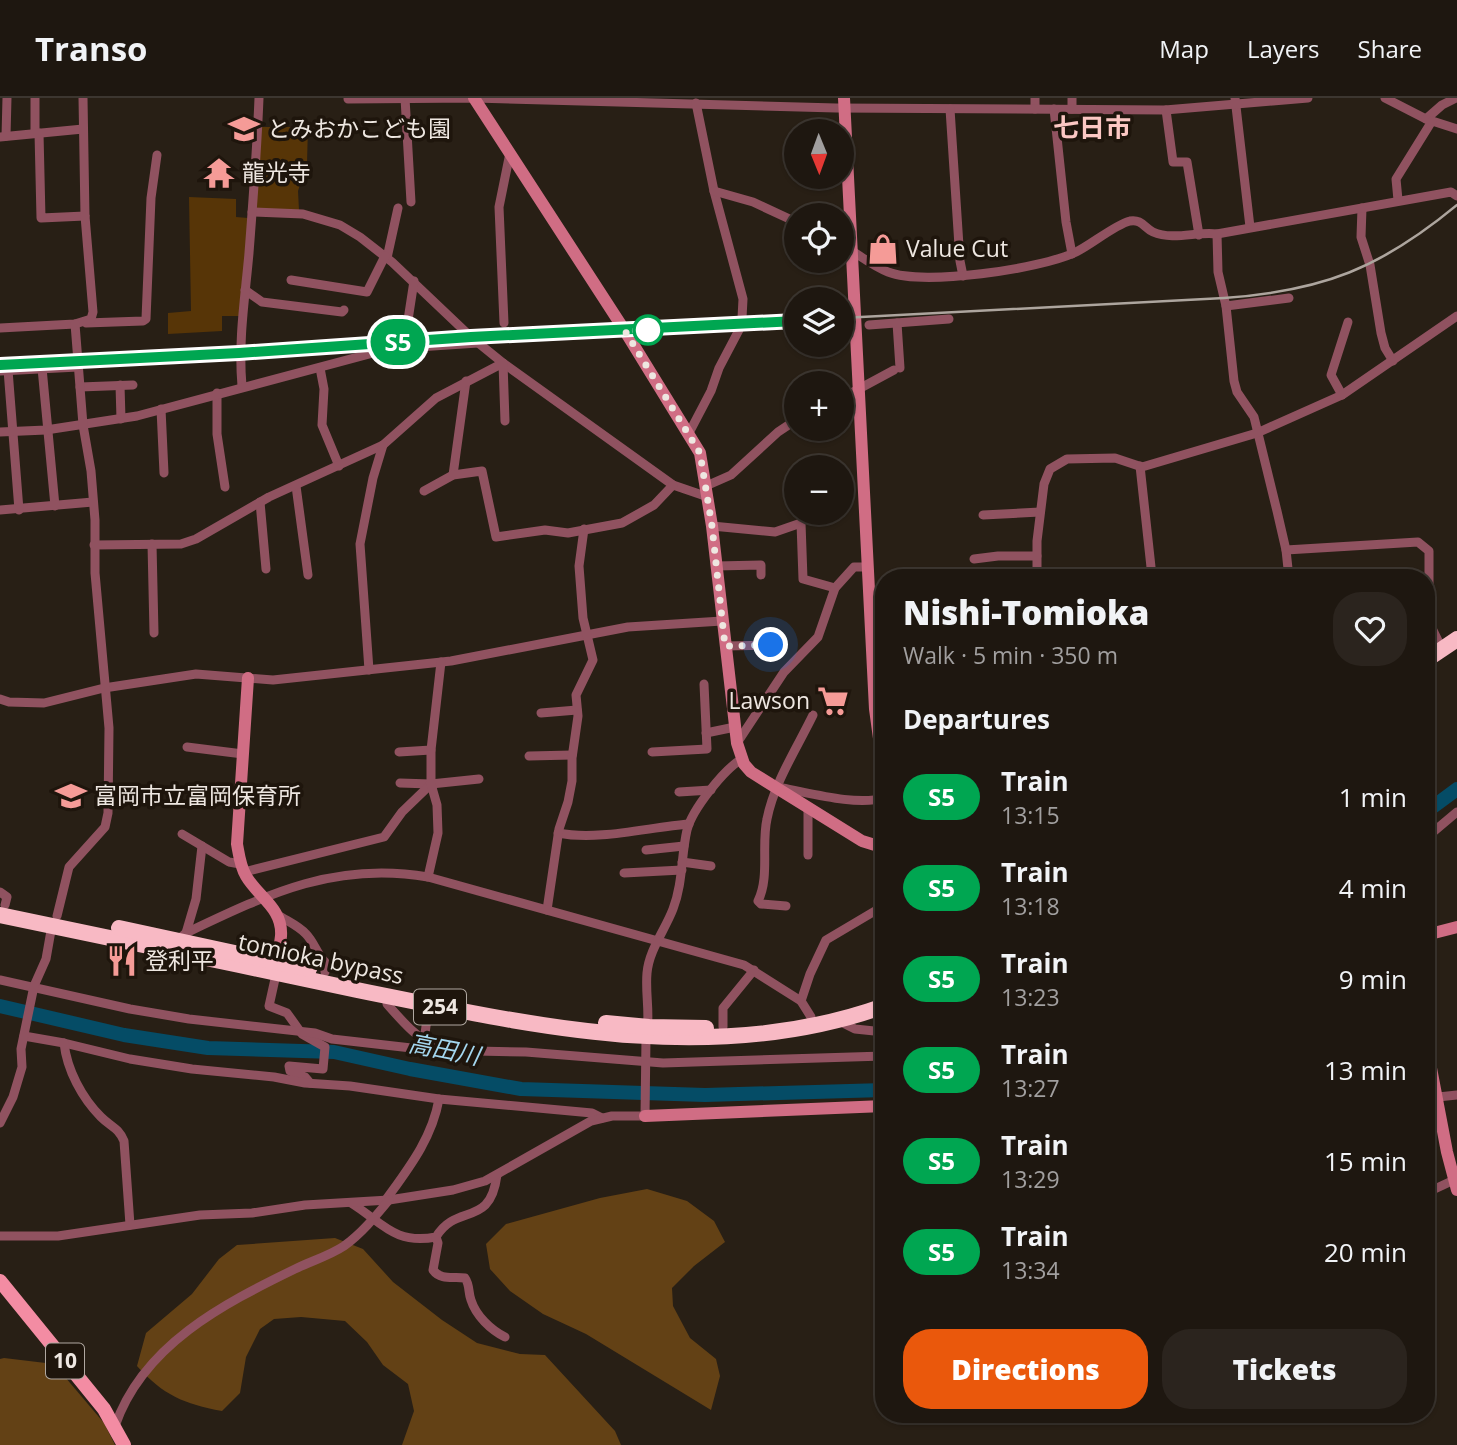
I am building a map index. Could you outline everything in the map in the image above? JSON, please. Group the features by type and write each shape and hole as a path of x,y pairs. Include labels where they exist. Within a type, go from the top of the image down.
{"highway":[{"path":"1435,664 1450,651 1457,639"},
{"name":"tomioka bypass","path":"1,904 55,921 274,967 388,996 541,1025 709,1038 793,1030 875,1009"},
{"name":"tomioka bypass","path":"55,921 182,937 274,967 324,972 507,1010 648,1032 771,1023 811,1017 875,999"}],"main road":[{"name":"10","path":"0,1280 116,1426 124,1445"}],"street":[{"path":"7,98 3,137 83,129"},
{"path":"34,98 41,218 85,216"},
{"path":"80,323 91,319 93,312 85,216 83,98"},
{"path":"242,386 239,353 253,212 259,98"},
{"path":"405,98 411,202"},
{"path":"474,98 700,453 712,526 737,743 742,758 751,772 862,841 875,845"},
{"path":"1035,98 1035,109"},
{"path":"1072,98 1072,109"},
{"path":"1125,98 1125,110"},
{"path":"1164,98 1173,162 1187,162 1199,235"},
{"path":"348,99 799,102 950,109 1166,110 1235,101 1308,98"},
{"path":"1385,98 1429,120 1457,129"},
{"path":"1398,200 1396,179 1429,120 1442,105 1456,98"},
{"path":"1235,101 1250,227"},
{"path":"696,103 714,191 743,299 742,318"},
{"path":"844,103 845,203"},
{"path":"950,109 963,276"},
{"path":"1054,109 1072,254"},
{"path":"504,323 499,207 510,153"},
{"path":"0,328 146,319 151,198 157,155"},
{"path":"714,191 753,202 784,216"},
{"path":"854,253 890,273 932,278 963,276 1039,263 1072,254 1129,221 1141,222 1153,232 1186,237 1217,234 1398,200 1451,192 1457,196"},
{"path":"291,280 366,292 386,257 398,208"},
{"path":"1362,208 1362,237 1370,264 1381,332 1385,348 1393,361"},
{"path":"253,212 303,214 340,225 386,257 503,363 673,485 707,492 732,475 784,428"},
{"path":"1217,234 1218,272 1226,306 1234,381 1237,391 1254,417 1286,550 1288,569"},
{"path":"848,273 859,390 875,657"},
{"path":"408,320 414,281"},
{"path":"245,290 262,302 342,312 345,310"},
{"path":"1226,306 1289,298"},
{"path":"1037,569 1044,484 1050,469 1067,458 1115,458 1140,466 1257,433 1342,396 1457,316"},
{"path":"869,325 949,319"},
{"path":"1342,396 1331,375 1348,322"},
{"path":"0,1123 13,1097 22,1067 20,1049 34,986 46,959 69,867 104,827 108,813 110,746 94,545 91,471 83,425 78,367 80,323"},
{"path":"854,392 897,369 897,323"},
{"path":"689,433 739,330"},
{"path":"0,432 46,430 121,419 388,349 478,343"},
{"path":"94,545 181,544 196,539 260,502 383,445 436,398 503,363"},
{"path":"503,363 505,421"},
{"path":"19,510 4,370 78,367"},
{"path":"320,368 324,388 322,425 339,466"},
{"path":"42,369 55,506"},
{"path":"453,475 466,381"},
{"path":"120,385 121,419"},
{"path":"80,387 133,385"},
{"path":"217,393 217,434 225,487"},
{"path":"161,409 164,473"},
{"path":"369,670 360,544 373,478 383,445"},
{"path":"1140,466 1151,569"},
{"path":"424,491 453,475 482,471 496,537 545,530 568,533 622,523 654,505 673,485"},
{"path":"296,486 308,575"},
{"path":"0,510 93,502"},
{"path":"260,502 266,569"},
{"path":"983,515 1040,512"},
{"path":"712,526 775,531 800,523 803,579 835,588"},
{"path":"547,910 558,833 570,791 576,695 593,660 583,618 579,566 584,529"},
{"path":"1286,550 1418,542 1429,551 1429,569"},
{"path":"152,544 153,633"},
{"path":"974,559 1037,556"},
{"path":"716,566 761,565 761,575"},
{"path":"737,743 784,672 818,637 835,588 854,567 868,567"},
{"path":"0,699 36,704 104,688 197,674 273,680 441,663 628,627 722,621"},
{"path":"1435,630 1450,651"},
{"path":"725,646 771,645"},
{"path":"428,877 438,833 437,805 430,784 441,663"},
{"path":"248,678 237,844 242,868 276,914 281,936 269,1006 287,1013 300,1033 325,1047 323,1069 289,1066 290,1071 305,1077 310,1083"},
{"path":"652,752 706,749 704,684"},
{"path":"541,712 577,710"},
{"path":"786,906 761,904 758,901 765,855 766,820 778,788 814,715"},
{"path":"706,733 735,727"},
{"path":"187,747 243,754"},
{"path":"399,752 431,750"},
{"path":"529,756 572,755"},
{"path":"645,1113 647,974 651,957 674,908 681,883 689,824 721,775 742,758"},
{"path":"400,783 430,784 479,779"},
{"path":"182,834 242,868 384,837 402,812 430,784"},
{"path":"778,788 875,801"},
{"path":"679,792 711,790"},
{"path":"808,808 808,855"},
{"path":"1435,830 1457,812"},
{"path":"558,833 640,832 655,827 689,824"},
{"path":"182,937 196,899 202,846"},
{"path":"646,850 684,846"},
{"path":"624,873 682,866 711,866"},
{"path":"182,937 264,896 309,882 374,872 397,872 428,877 744,965 802,1001 811,1017"},
{"path":"802,1001 810,974 826,940 875,911"},
{"path":"276,914 309,937 316,952 325,962 324,972"},
{"path":"1435,932 1457,926"},
{"path":"723,1027 723,1008 754,970"},
{"path":"0,980 130,1009 371,1044 663,1063 875,1056"},
{"path":"388,996 387,1004 424,1041 443,1050"},
{"path":"424,1041 429,1004"},
{"path":"843,1018 845,1024 855,1029 875,1031"},
{"path":"24,1036 167,1065 439,1099 592,1113 602,1118"},
{"path":"64,1043 71,1073 96,1111 120,1131 124,1141 130,1225"},
{"path":"1435,1083 1456,1185 1435,1191"},
{"path":"1438,1097 1457,1095"},
{"path":"116,1426 133,1387 171,1342 254,1290 342,1247 373,1220 429,1135 436,1118 439,1099"},
{"path":"0,1236 58,1236 200,1215 252,1213 305,1205 387,1201 470,1186 497,1174 591,1121 602,1118 645,1113 875,1106"},
{"path":"436,1237 446,1223 486,1206 495,1189 497,1174"},
{"path":"350,1203 390,1233 436,1237"},
{"path":"436,1237 438,1243 433,1270 436,1275 441,1278 465,1278 471,1301 477,1311 494,1332 505,1337"}],"shaded area":[{"path":"261,127 308,127 307,163 298,191 299,210 256,209"},
{"path":"189,197 236,199 236,217 248,218 240,316 222,316 222,331 168,334 168,313 191,311"},
{"path":"647,1189 687,1201 714,1221 725,1242 694,1266 672,1288 673,1306 690,1338 716,1359 720,1376 711,1410 586,1334 543,1314 510,1291 490,1269 486,1244 506,1224 600,1198"},
{"path":"335,1238 363,1249 393,1282 477,1343 520,1354 545,1355 615,1431 621,1445 402,1445 414,1411 408,1384 383,1365 367,1342 345,1321 301,1317 274,1319 260,1329 246,1357 240,1393 222,1411 175,1397 137,1366 146,1333 192,1294 219,1259 237,1245"},
{"path":"0,1359 54,1364 104,1423 115,1445 0,1445"}],"waterway":[{"name":"高田川","path":"1435,805 1457,789"},
{"name":"高田川","path":"0,1006 124,1035 208,1048 334,1052 521,1089 705,1095 875,1090"}],"railway":[{"path":"854,317 1259,295 1321,282 1376,260 1429,227 1457,205"},
{"path":"0,365 784,322"}],"train":[{"name":"S5","path":"0,365 784,322"}],"place":[{"name":"とみおかこども園","path":"244,129"},
{"name":"龍光寺","path":"219,173"},
{"name":"Value Cut","path":"883,249"},
{"name":"Lawson","path":"833,701"},
{"name":"富岡市立富岡保育所","path":"71,796"},
{"name":"登利平","path":"122,961"}],"district":[{"name":"七日市","path":"1092,128"}],"route":[{"path":"648,330 625,331 689,433 704,464 725,646 771,645"}]}
